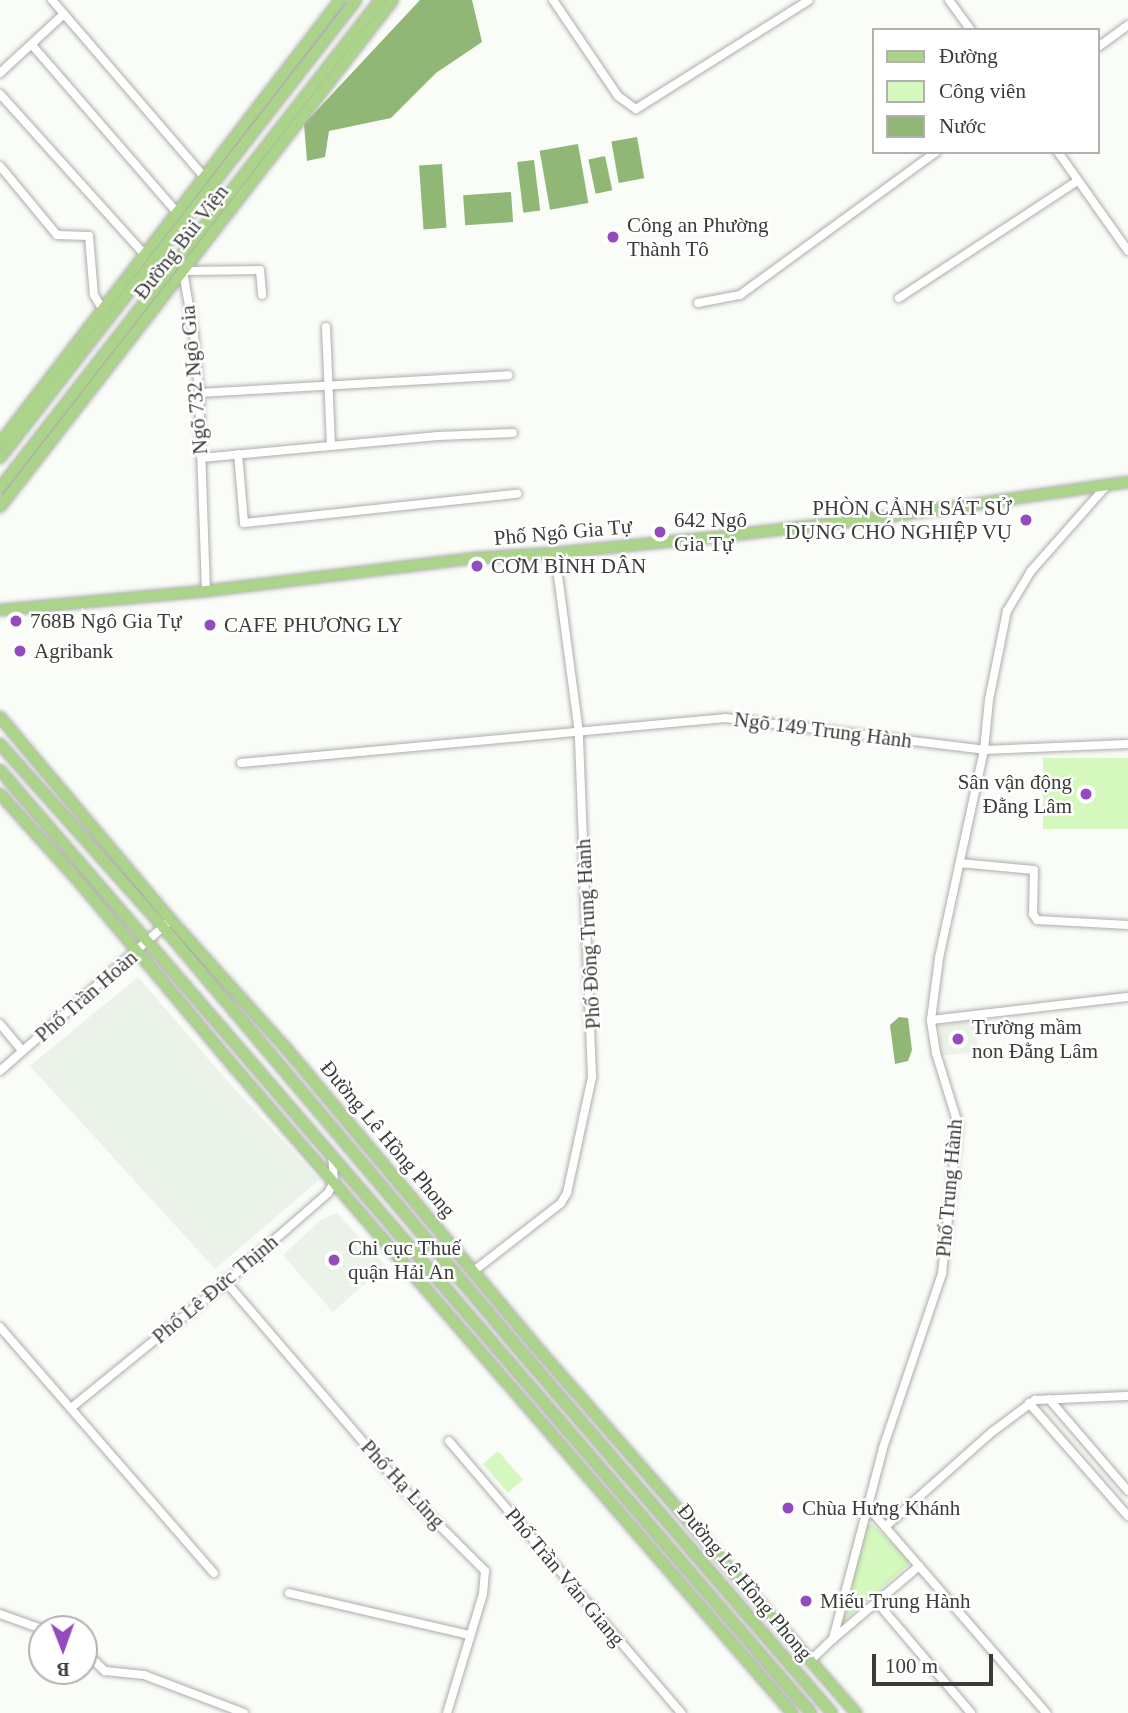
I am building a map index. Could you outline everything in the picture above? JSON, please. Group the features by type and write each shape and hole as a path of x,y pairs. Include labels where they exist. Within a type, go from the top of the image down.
{"main road":[{"name":"Đường Bùi Viện","path":"0,443 340,0"},
{"name":"Đường Bùi Viện","path":"0,458 356,0"},
{"name":"Đường Bùi Viện","path":"0,488 380,0"},
{"name":"Đường Bùi Viện","path":"0,507 393,0"},
{"name":"Phố Ngô Gia Tự","path":"0,610 206,591 474,558 555,553 878,518 1128,482"},
{"name":"Đường Lê Hồng Phong","path":"0,717 529,1361 832,1713"},
{"name":"Đường Lê Hồng Phong","path":"0,744 286,1048 542,1353 856,1713"},
{"name":"Đường Lê Hồng Phong","path":"0,770 811,1713"},
{"path":"0,794 792,1713"},
{"path":"505,1380 542,1353"},
{"path":"733,1598 745,1587"},
{"path":"709,1617 720,1607"}],"street":[{"path":"52,0 204,177"},
{"path":"553,0 618,96 636,109 809,0"},
{"path":"949,0 970,28"},
{"path":"0,73 64,14"},
{"path":"1100,46 1128,26"},
{"path":"32,45 176,211"},
{"path":"0,94 144,254"},
{"path":"698,303 740,295 933,154"},
{"path":"1059,154 1128,251"},
{"path":"0,166 59,237 89,236 94,295 103,310"},
{"path":"899,298 1077,181"},
{"path":"183,271 260,270 261,295"},
{"name":"Ngõ 732 Ngô Gia","path":"183,271 194,335 199,393 206,591"},
{"path":"326,327 331,446"},
{"path":"199,393 508,375"},
{"path":"201,458 513,433"},
{"path":"238,454 244,523 517,494"},
{"name":"Phố Trung Hành","path":"833,1639 883,1448 942,1273 958,1124 936,1053 931,1020 939,958 984,750 989,700 1007,611 1031,571 1107,485"},
{"name":"Phố Đông Trung Hành","path":"475,1270 561,1203 567,1194 592,1077 579,733 555,553"},
{"name":"Ngõ 149 Trung Hành","path":"241,763 724,718 984,750 1128,744"},
{"path":"960,863 1034,870 1033,915 1037,920 1128,925"},
{"name":"Phố Trần Hoàn","path":"0,1071 167,923"},
{"path":"931,1020 1128,997"},
{"path":"0,1024 23,1051"},
{"path":"331,1156 334,1182"},
{"name":"Phố Lê Đức Thịnh","path":"71,1408 226,1282 328,1193 334,1182"},
{"name":"Phố Hạ Lũng","path":"226,1282 406,1492 481,1564 486,1581 447,1713"},
{"path":"0,1327 214,1573"},
{"path":"885,1527 1030,1403 1049,1399 1128,1396"},
{"path":"1049,1399 1128,1491"},
{"path":"1030,1403 1128,1516"},
{"name":"Phố Trần Văn Giang","path":"449,1441 681,1713"},
{"path":"867,1506 1046,1713"},
{"path":"811,1660 919,1566"},
{"path":"289,1593 470,1635"},
{"path":"876,1601 971,1713"},
{"path":"0,1614 28,1624"},
{"path":"98,1664 105,1671 144,1675 244,1713"}],"shaded area":[{"path":"138,977 223,1076 319,1180 215,1269 30,1066"},
{"name":"Trường mầm non Đằng Lâm","path":"975,1021 978,1052 942,1056 939,1025"},
{"name":"Chi cục Thuế quận Hải An","path":"337,1213 385,1265 333,1312 283,1255 322,1219"}],"green space":[{"name":"Sân vận động Đằng Lâm","path":"1043,758 1128,758 1128,829 1043,829"},
{"path":"498,1451 523,1480 508,1493 483,1464"},
{"path":"865,1525 873,1525 909,1560 908,1565 842,1623"}],"water":[{"path":"420,0 472,0 482,42 436,73 391,118 329,131 325,157 307,161 304,124"},
{"path":"637,137 644,178 619,183 611,142"},
{"path":"578,144 588,203 550,210 540,151"},
{"path":"605,156 612,190 596,194 588,160"},
{"path":"534,160 540,211 523,213 517,162"},
{"path":"442,164 446,228 424,229 419,166"},
{"path":"511,192 513,222 465,225 463,195"},
{"path":"899,1017 908,1018 912,1050 908,1061 895,1064 890,1025"}],"place":[{"name":"Công an Phường Thành Tô","path":"613,237"},
{"name":"PHÒN CẢNH SÁT SỬ DỤNG CHÓ NGHIỆP VỤ","path":"1026,520"},
{"name":"642 Ngô Gia Tự","path":"660,532"},
{"name":"CƠM BÌNH DÂN","path":"477,566"},
{"name":"768B Ngô Gia Tự","path":"16,621"},
{"name":"CAFE PHƯƠNG LY","path":"210,625"},
{"name":"Agribank","path":"20,651"},
{"name":"Sân vận động Đằng Lâm","path":"1086,794"},
{"name":"Trường mầm non Đằng Lâm","path":"958,1039"},
{"name":"Chi cục Thuế quận Hải An","path":"334,1260"},
{"name":"Chùa Hưng Khánh","path":"788,1508"},
{"name":"Miếu Trung Hành","path":"806,1601"}]}
